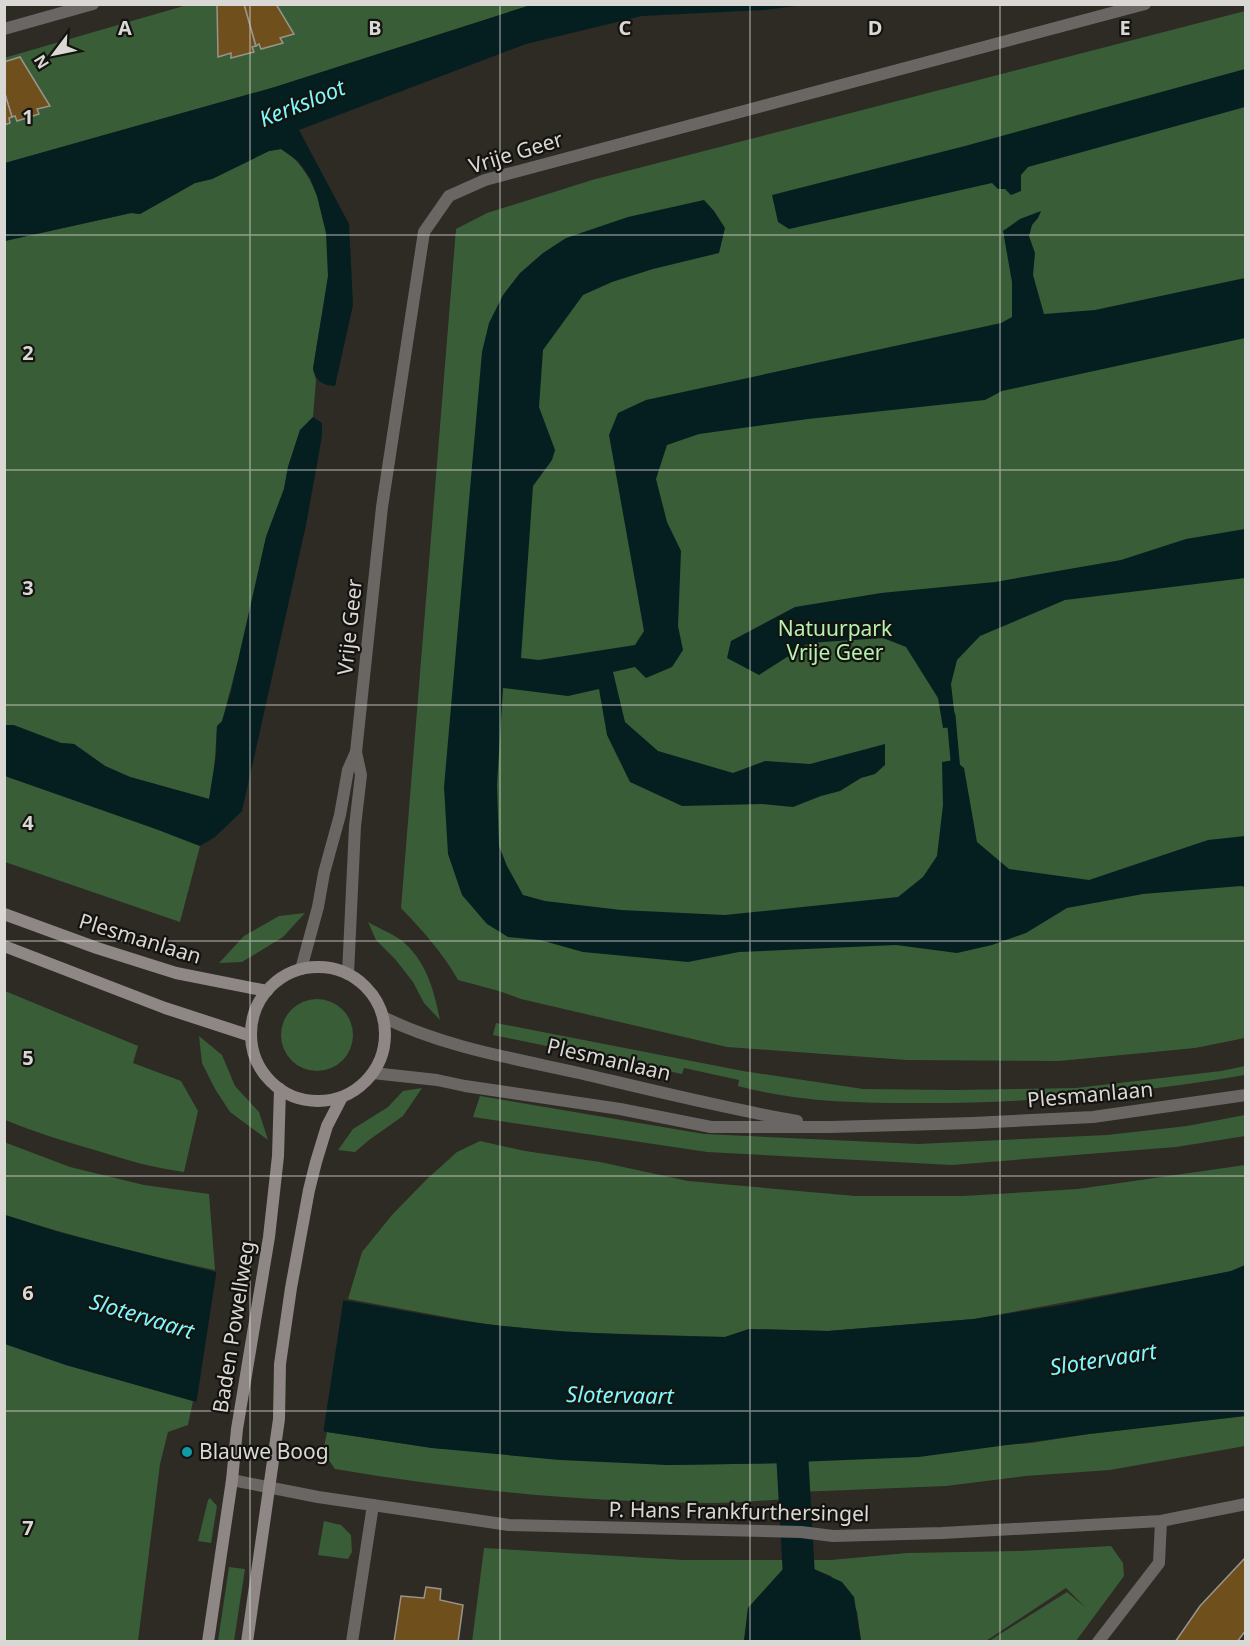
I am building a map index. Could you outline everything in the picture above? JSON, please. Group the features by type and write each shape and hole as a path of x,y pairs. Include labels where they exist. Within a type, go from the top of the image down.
{"main road":[{"name":"Plesmanlaan","path":"4,914 97,948 176,973 267,991"},
{"path":"4,946 165,1008 251,1036"},
{"path":"329,968 348,974 370,991 383,1017 384,1046 373,1073 359,1087 332,1100 310,1101 280,1089 271,1081 257,1060 251,1036 254,1017 267,991 282,978 301,969 329,968"},
{"name":"Baden Powellweg","path":"208,1641 232,1480 237,1429 269,1237 278,1156 280,1089"},
{"path":"247,1641 279,1419 280,1364 291,1288 316,1162 327,1126 342,1097"}],"street":[{"path":"4,29 93,4"},
{"name":"Vrije Geer","path":"301,969 318,907 348,770 356,752 382,507 424,232 450,196 485,180 1145,4"},
{"name":"Vrije Geer","path":"348,974 354,837 361,775 356,752"},
{"name":"Plesmanlaan","path":"383,1017 412,1031 476,1050 728,1109 830,1127"},
{"name":"Plesmanlaan","path":"373,1073 436,1080 620,1109 711,1127 830,1127 1093,1117 1245,1095"},
{"name":"P. Hans Frankfurthersingel","path":"232,1480 373,1505 510,1525 801,1532 833,1536 942,1533 1161,1521 1245,1504"},
{"path":"352,1641 373,1505"},
{"path":"1098,1641 1159,1563 1161,1521"}],"green space":[{"path":"187,5 531,5 275,87 5,163 4,58"},
{"name":"Natuurpark Vrije Geer","path":"1245,11 1245,1038 1195,1048 1059,1061 907,1060 727,1047 521,999 458,980 439,951 401,908 456,229 487,213 592,180"},
{"path":"281,149 305,172 314,188 321,206 328,244 328,278 313,369 316,380 313,417 300,430 288,467 284,489 266,537 246,640 237,664 222,722 217,726 213,788 209,799 130,777 105,766 74,744 61,743 14,725 5,725 4,241 131,213 140,214 195,183 212,179 269,151"},
{"path":"5,776 200,846 180,922 5,862"},
{"path":"305,913 283,937 242,962 219,963 244,936 279,916"},
{"path":"368,922 401,940 417,957 428,976 440,1020 424,1003 413,982 395,959 376,940"},
{"path":"5,991 138,1046 133,1063 181,1081 198,1111 184,1172 119,1158 5,1120"},
{"path":"317,999 337,1005 347,1015 353,1035 347,1055 337,1065 317,1071 297,1065 287,1055 281,1035 287,1015 297,1005"},
{"path":"496,1023 743,1071 863,1089 1076,1088 1221,1071 1245,1066 1245,1075 1161,1088 1037,1100 910,1103 823,1100 759,1091 738,1086 739,1080 684,1068 682,1074 493,1035"},
{"path":"199,1036 222,1055 235,1086 259,1112 268,1140 230,1112 202,1063"},
{"path":"422,1088 403,1116 355,1152 338,1150 353,1129 388,1107 403,1091"},
{"path":"480,1096 704,1134 918,1144 1107,1135 1187,1126 1245,1115 1245,1136 1176,1147 952,1165 707,1152 473,1117"},
{"path":"480,1141 525,1151 600,1162 688,1181 855,1196 963,1196 1078,1189 1245,1165 1245,1269 974,1319 828,1331 749,1329 725,1337 561,1332 484,1324 348,1299 362,1252 392,1215 457,1152"},
{"path":"4,1142 70,1167 144,1185 209,1194 215,1270 109,1245 5,1215"},
{"path":"5,1344 66,1365 193,1401 188,1425 168,1432 160,1464 138,1641 5,1642"},
{"path":"1245,1416 1245,1446 1110,1470 1025,1476 946,1486 799,1492 797,1462 1031,1443"},
{"path":"327,1432 432,1448 668,1465 788,1463 791,1499 732,1503 619,1501 476,1489 382,1476 335,1469 323,1452"},
{"path":"210,1498 217,1506 211,1543 198,1541"},
{"path":"324,1521 341,1525 351,1535 352,1552 348,1559 318,1555"},
{"path":"1111,1546 1123,1563 1124,1576 1076,1641 989,1641 1067,1592 1086,1608 1066,1588 986,1641 861,1641 857,1611 831,1576 809,1567 785,1567 748,1608 744,1641 472,1642 484,1548 683,1560 831,1560 907,1553 1020,1551"},
{"path":"229,1567 245,1569 234,1641 218,1641"}],"water":[{"name":"Kerksloot","path":"531,5 803,5 765,10 642,16 526,44 299,130 349,224 353,305 335,386 321,382 313,369 328,276 326,233 310,178 298,161 281,149 269,151 212,179 195,183 140,214 131,213 5,241 5,163 275,87"},
{"path":"1245,69 1245,107 1028,167 1021,175 1021,191 1011,195 1005,189 998,189 992,183 789,229 778,222 772,195 965,146"},
{"path":"704,200 725,228 719,253 653,269 612,282 583,295 543,350 539,407 555,450 552,460 533,486 521,658 539,660 635,645 644,631 609,435 618,413 646,400 1001,323 1012,317 1012,282 1003,231 1020,219 1041,211 1032,225 1029,236 1035,253 1033,275 1044,314 1095,310 1245,278 1245,338 1002,391 985,400 808,419 699,434 667,445 656,479 667,522 681,551 678,626 683,650 672,667 646,678 635,667 613,672 625,722 658,751 733,773 765,761 810,764 885,744 885,765 875,774 861,778 840,791 793,807 762,804 682,806 630,782 607,735 599,689 568,696 503,688 497,785 499,846 523,895 545,901 621,910 725,915 898,897 923,877 937,856 943,805 942,762 954,760 964,768 977,842 1009,869 1089,880 1208,840 1245,836 1245,887 1143,894 1067,908 1026,933 992,945 957,953 896,945 739,952 688,962 583,952 540,940 508,937 487,924 462,895 448,854 444,787 482,352 489,323 503,295 520,273 543,253 566,238 628,217"},
{"path":"313,417 322,423 322,436 306,525 242,811 215,837 200,846 5,776 5,725 13,725 61,743 74,744 105,766 130,777 209,799 216,755 217,726 222,721 231,691 266,537 284,489 288,467 300,430"},
{"path":"1245,529 1245,578 1065,600 980,636 957,660 951,684 956,727 943,728 938,698 906,647 883,638 809,643 759,675 727,658 731,641 795,607 881,593 995,582 1121,560 1186,539"},
{"name":"Slotervaart","path":"5,1215 62,1233 306,1295 487,1324 606,1333 725,1337 749,1329 828,1331 974,1319 1062,1305 1231,1271 1245,1265 1245,1416 919,1457 797,1462 799,1492 791,1499 788,1463 668,1465 560,1460 432,1448 327,1432 246,1411 193,1401 66,1365 5,1344"},
{"path":"785,1567 809,1567 842,1582 854,1597 861,1641 744,1641 748,1608"}],"pier":[{"path":"217,1268 307,1292 344,1296 323,1434 245,1414 196,1405"}],"building":[{"path":"217,4 244,4 256,46 252,47 254,52 231,58 231,53 218,57"},
{"path":"244,4 276,4 294,34 280,38 283,43 261,49 259,44 256,46"},
{"path":"20,57 50,106 37,109 39,114 17,121 15,116 12,117 4,91 4,62"},
{"path":"4,91 12,117 9,118 10,123 4,125"},
{"path":"1246,1557 1246,1630 1237,1642 1175,1642 1200,1606"},
{"path":"426,1587 441,1589 440,1600 463,1605 458,1642 394,1642 401,1596 424,1598"}],"waterway":[{"path":"951,716 956,771"},
{"path":"792,1452 800,1595 793,1642"}],"place":[{"name":"Blauwe Boog","path":"187,1452"}]}
